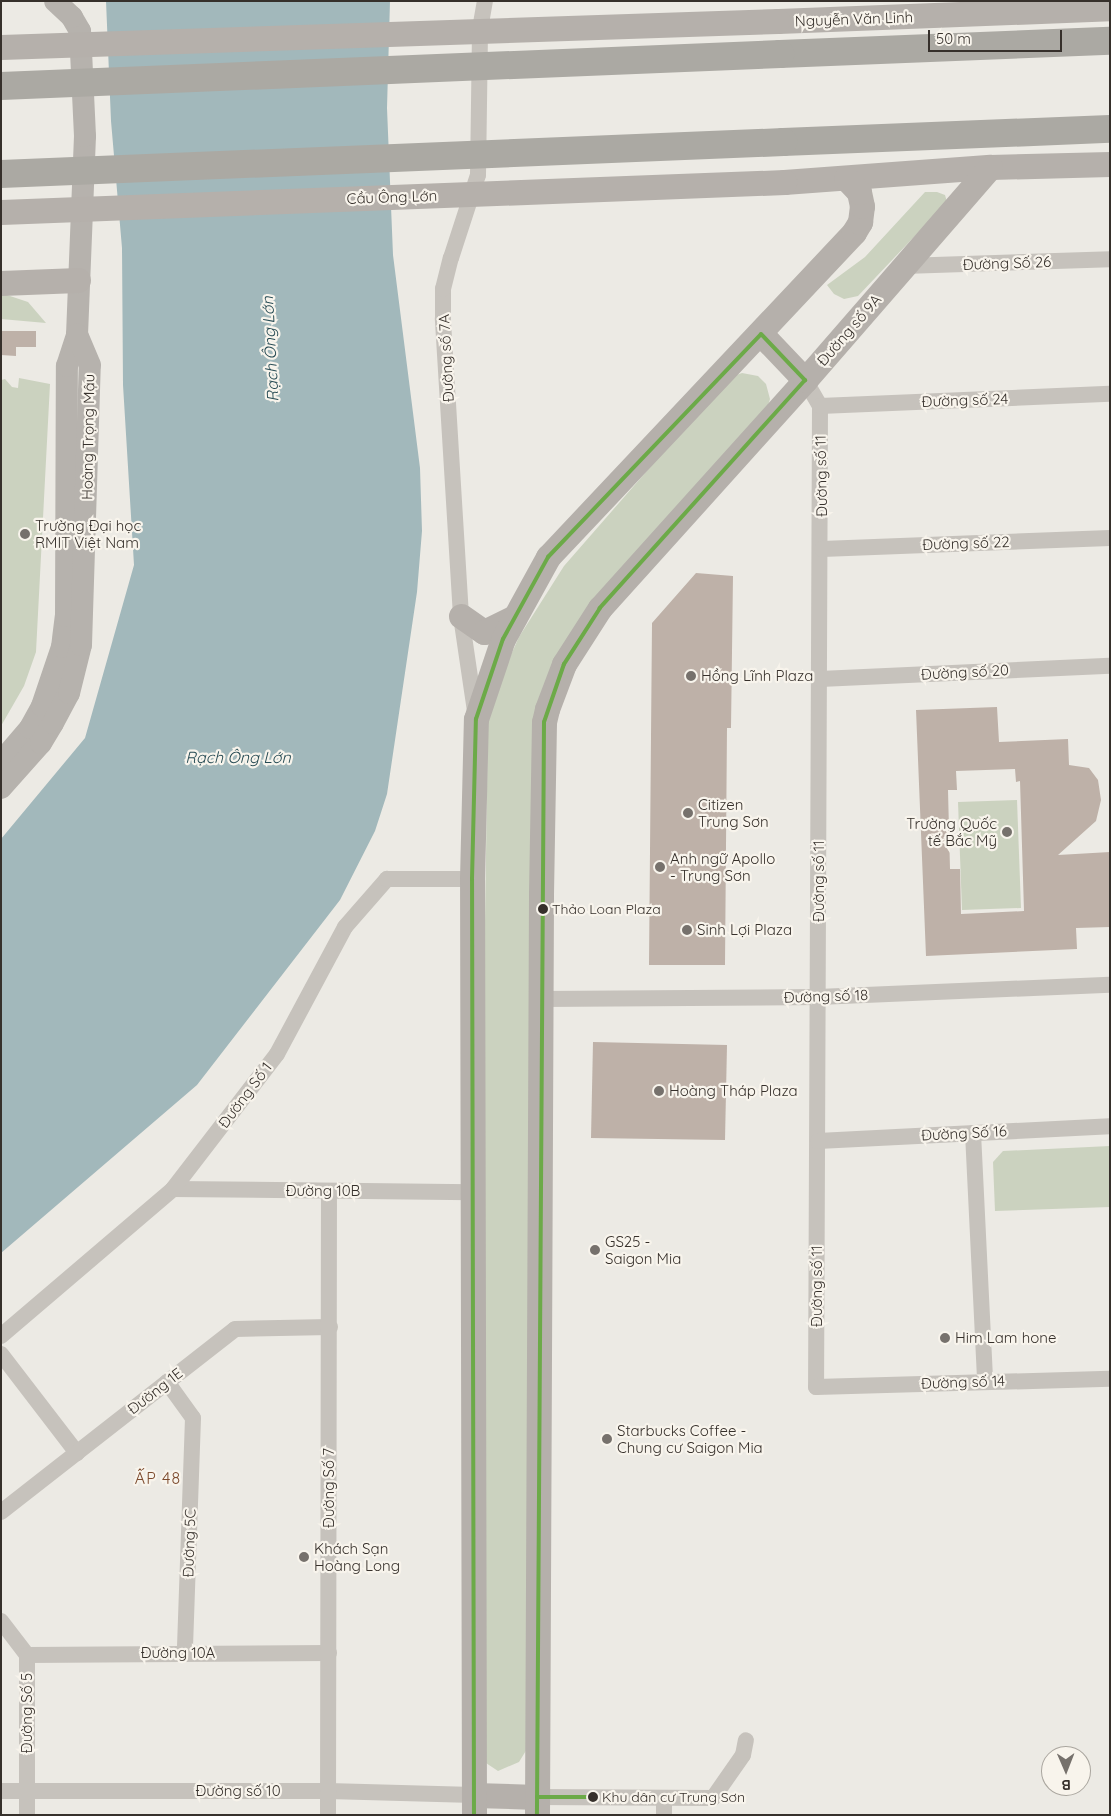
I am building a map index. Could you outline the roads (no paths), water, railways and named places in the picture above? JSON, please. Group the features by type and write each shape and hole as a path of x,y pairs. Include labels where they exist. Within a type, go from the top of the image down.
{"highway":[{"path":"1,86 1110,41"},
{"path":"1,174 1110,129"}],"main road":[{"name":"Hoàng Trọng Mậu","path":"1,762 30,728 42,706 62,647 66,596 67,366 77,335 85,136 80,31 72,17 56,1"},
{"name":"Nguyễn Văn Linh","path":"1,47 778,21 933,9 1110,8"},
{"path":"846,178 990,167 1110,164"},
{"name":"Đường số 9A","path":"537,1806 544,722 564,664 600,608 805,380 990,167"},
{"path":"537,1806 474,1805 472,879 476,719 503,639 548,557 761,334 860,222 859,192 846,178"},
{"name":"Cầu Ông Lớn","path":"1,212 784,182 846,178"},
{"path":"1,283 78,280"},
{"path":"761,334 805,380"},
{"name":"Hoàng Trọng Mậu","path":"1,788 41,743 53,723 69,693 81,645 90,365 77,335"},
{"path":"461,616 484,632 497,628 515,617"}],"street":[{"name":"Đường số 7A","path":"476,719 461,616 443,289 478,175 480,29 485,1"},
{"name":"Đường Số 26","path":"904,266 1110,259"},
{"name":"Đường số 11","path":"805,380 820,406 822,548 816,1387"},
{"name":"Đường số 24","path":"820,406 1110,394"},
{"name":"Đường số 22","path":"822,548 1110,538"},
{"name":"Đường số 20","path":"820,679 1110,666"},
{"name":"Đường Số 1","path":"1,1336 173,1190 277,1054 345,927 387,879 472,879"},
{"name":"Đường số 18","path":"542,999 818,997 1110,985"},
{"name":"Đường Số 16","path":"818,1141 1110,1126"},
{"path":"973,1133 985,1382"},
{"name":"Đường 10B","path":"173,1190 473,1192"},
{"name":"Đường Số 7","path":"328,1815 329,1191"},
{"name":"Đường 1E","path":"1,1512 235,1329 330,1327"},
{"path":"1,1354 77,1453"},
{"name":"Đường số 14","path":"816,1387 1110,1379"},
{"name":"Đường 5C","path":"167,1382 193,1418 184,1652"},
{"name":"Đường Số 5","path":"1,1621 27,1654 26,1815"},
{"name":"Đường 10A","path":"27,1654 329,1653"},
{"path":"537,1806 664,1798 713,1798 743,1755 746,1740"},
{"name":"Đường số 10","path":"1,1791 328,1791 474,1805"},
{"path":"664,1798 664,1815"}],"water":[{"name":"Rạch Ông Lớn","path":"106,1 390,1 387,108 393,255 420,468 422,531 417,592 387,794 375,831 340,900 197,1085 1,1253 1,839 85,738 134,565 123,385 122,248 111,121"}],"place":[{"name":"Trường Đại học RMIT Việt Nam","path":"25,534"},
{"name":"Hồng Lĩnh Plaza","path":"691,676"},
{"name":"Citizen Trung Sơn","path":"688,813"},
{"name":"Trường Quốc tế Bắc Mỹ","path":"1007,832"},
{"name":"Anh ngữ Apollo - Trung Sơn","path":"660,867"},
{"name":"Thảo Loan Plaza","path":"543,909"},
{"name":"Sinh Lợi Plaza","path":"687,930"},
{"name":"Hoàng Tháp Plaza","path":"659,1091"},
{"name":"GS25 - Saigon Mia","path":"595,1250"},
{"name":"Him Lam hone","path":"945,1338"},
{"name":"Starbucks Coffee - Chung cư Saigon Mia","path":"607,1439"},
{"name":"Khách Sạn Hoàng Long","path":"304,1557"},
{"name":"Khu dân cư Trung Sơn","path":"593,1797"}],"district":[{"name":"ẤP 48","path":"158,1478"}]}
